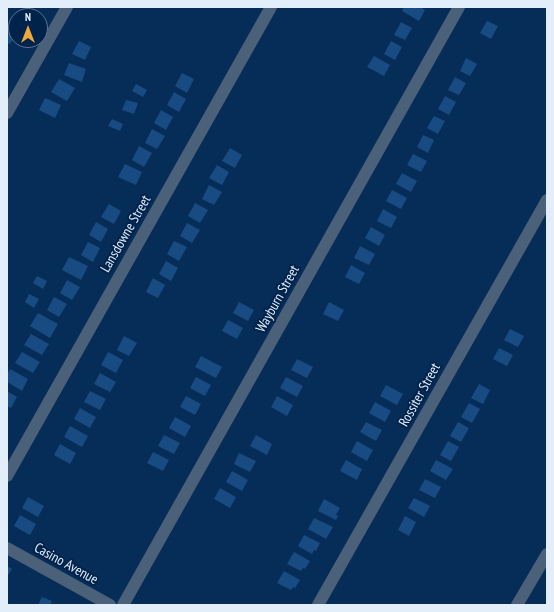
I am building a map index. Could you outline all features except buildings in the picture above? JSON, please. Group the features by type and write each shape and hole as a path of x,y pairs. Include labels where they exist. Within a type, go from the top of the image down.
{"street":[{"path":"7,113 67,7"},
{"name":"Lansdowne Street","path":"7,476 271,7"},
{"name":"Wayburn Street","path":"123,605 459,7"},
{"name":"Rossiter Street","path":"318,605 547,200"},
{"name":"Casino Avenue","path":"7,548 110,605"},
{"path":"517,605 547,554"}]}
